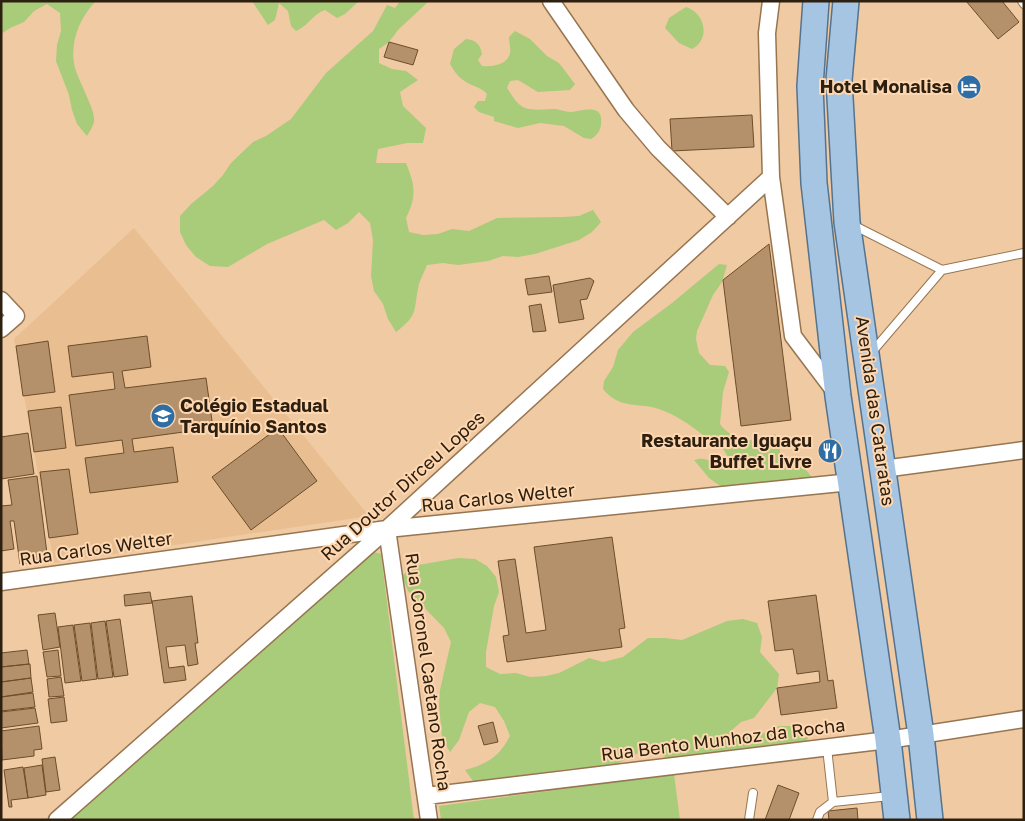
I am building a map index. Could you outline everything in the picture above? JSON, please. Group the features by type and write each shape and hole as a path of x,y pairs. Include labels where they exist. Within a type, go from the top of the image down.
{"main road":[{"name":"Avenida das Cataratas","path":"816,1 810,86 814,183 838,396 898,820"},
{"name":"Avenida das Cataratas","path":"846,1 839,80 847,222 921,735 930,820"}],"street":[{"path":"551,1 626,110 658,148 728,217"},
{"name":"Avenida das Cataratas","path":"771,1 767,33 772,177 792,336 838,396"},
{"name":"Rua Doutor Dirceu Lopes","path":"57,820 387,529 772,177"},
{"path":"1,300 16,316 1,329"},
{"path":"883,469 1024,450"},
{"name":"Rua Carlos Welter","path":"1,582 387,529 851,482"},
{"name":"Rua Coronel Caetano Rocha","path":"387,529 429,820"},
{"name":"Rua Bento Munhoz da Rocha","path":"426,796 827,748 1024,719"}],"lane":[{"path":"847,222 942,270"},
{"path":"867,358 942,270 1024,253"},
{"path":"827,748 833,802"},
{"path":"749,820 754,793"},
{"path":"817,820 820,812 833,802 894,795"}],"shaded area":[{"path":"134,228 369,516 54,563 14,339"}],"green space":[{"path":"1,1 96,1 80,23 73,50 75,68 94,116 93,124 87,136 77,124 69,95 56,61 57,45 61,31 60,13 47,4 34,11 24,22 1,34"},
{"path":"252,1 359,1 345,14 337,18 325,10 296,31 291,26 288,11 279,3 275,20 268,25"},
{"path":"400,1 429,1 398,30 389,42 379,49 379,63 392,69 406,71 418,80 400,92 403,106 426,128 423,143 407,143 378,149 376,163 406,163 414,190 410,210 406,218 409,232 423,235 438,234 452,229 469,231 497,218 579,216 593,210 601,222 592,232 579,240 535,254 518,257 503,256 488,261 458,265 443,263 427,265 419,284 414,311 404,326 396,332 388,319 383,304 374,291 371,276 373,240 370,223 359,212 348,223 336,230 324,220 267,244 228,267 210,266 196,257 186,245 180,232 180,216 213,186 231,163 253,142 266,136 291,119 326,73 373,31 387,5 395,8"},
{"path":"686,7 698,15 703,27 702,39 692,49 679,43 665,28 669,18"},
{"path":"515,31 530,39 547,56 559,63 575,84 570,90 538,92 518,80 510,81 507,88 514,99 525,108 536,110 556,109 572,112 596,110 601,117 601,126 591,139 584,138 564,126 540,123 518,128 494,121 494,117 479,112 474,107 478,101 485,101 487,94 463,80 455,72 450,64 454,49 466,39 472,40 480,48 482,54 478,60 482,66 503,63 509,57 509,37"},
{"path":"719,264 727,265 722,282 713,295 697,331 696,339 699,353 710,365 725,366 729,372 723,392 720,424 732,435 749,440 760,440 775,434 785,446 780,449 780,457 804,468 812,478 723,488 709,478 694,460 706,459 722,468 729,469 743,468 746,461 738,463 730,461 720,446 671,414 651,407 623,403 609,396 603,389 604,381 613,367 618,350 633,332"},
{"path":"367,550 381,554 414,820 64,820"},
{"path":"458,558 475,559 487,566 496,577 499,592 494,606 486,652 486,667 500,674 516,673 530,677 546,676 559,673 589,658 603,662 623,657 648,638 682,640 727,621 743,619 757,623 762,637 760,652 779,674 777,688 754,718 741,722 731,731 748,737 762,734 779,726 796,726 809,733 808,739 803,743 681,759 669,758 655,753 640,752 613,766 566,769 482,784 473,781 465,770 492,759 510,736 504,721 495,707 480,703 469,712 459,740 450,752 442,738 439,705 440,690 451,642 444,628 408,591 402,576 413,566"},
{"path":"674,774 680,820 441,820 439,806"}],"building":[{"path":"966,1 1002,1 1019,22 998,39"},
{"path":"389,42 418,50 413,65 384,57"},
{"path":"752,115 754,147 672,151 670,119"},
{"path":"769,244 791,420 741,426 723,280"},
{"path":"549,276 552,292 528,295 525,279"},
{"path":"590,278 594,281 587,299 580,300 584,319 559,323 553,285"},
{"path":"541,304 546,331 533,332 529,306"},
{"path":"147,336 151,367 122,371 125,388 206,378 213,428 132,439 134,452 173,447 178,482 90,493 85,458 124,453 122,440 76,446 69,395 115,389 113,372 72,377 68,346"},
{"path":"48,341 55,392 23,396 16,346"},
{"path":"61,407 66,448 34,452 28,411"},
{"path":"278,428 317,481 251,530 212,477"},
{"path":"28,433 34,474 1,479 1,437"},
{"path":"69,469 78,534 49,538 40,472"},
{"path":"37,476 48,561 20,564 14,521 10,521 14,549 1,551 1,506 12,505 8,480"},
{"path":"612,537 625,628 619,629 622,647 507,662 503,636 509,635 498,561 515,559 526,633 546,630 534,547"},
{"path":"150,592 152,603 125,606 124,595"},
{"path":"816,595 828,681 833,680 837,708 781,715 777,688 820,682 819,671 797,674 793,649 775,651 768,601"},
{"path":"192,596 198,643 195,643 198,664 188,666 185,645 166,647 169,668 184,666 186,680 164,683 152,601"},
{"path":"55,613 60,647 43,650 38,615"},
{"path":"120,619 128,675 114,677 106,621"},
{"path":"105,621 113,677 98,679 91,623"},
{"path":"90,623 97,679 82,681 74,625"},
{"path":"73,625 81,681 65,683 58,627"},
{"path":"27,650 29,664 1,667 1,653"},
{"path":"58,650 61,676 47,677 43,652"},
{"path":"30,664 31,678 1,682 1,667"},
{"path":"61,677 64,696 49,697 47,679"},
{"path":"31,678 33,692 1,697 1,682"},
{"path":"33,693 35,707 1,711 1,697"},
{"path":"64,697 67,721 51,723 48,699"},
{"path":"35,708 38,723 1,728 1,712"},
{"path":"493,722 498,742 484,745 478,726"},
{"path":"39,726 42,749 34,750 34,756 2,760 1,731"},
{"path":"55,757 60,790 46,792 42,759"},
{"path":"42,765 46,795 28,798 24,768"},
{"path":"23,767 28,798 11,800 12,807 9,807 4,770"},
{"path":"778,785 799,793 789,820 765,820"},
{"path":"857,808 858,820 829,820 828,811"}],"place":[{"name":"Hotel Monalisa","path":"969,87"},
{"name":"Colégio Estadual Tarquínio Santos","path":"163,416"},
{"name":"Restaurante Iguaçu Buffet Livre","path":"830,451"}]}
